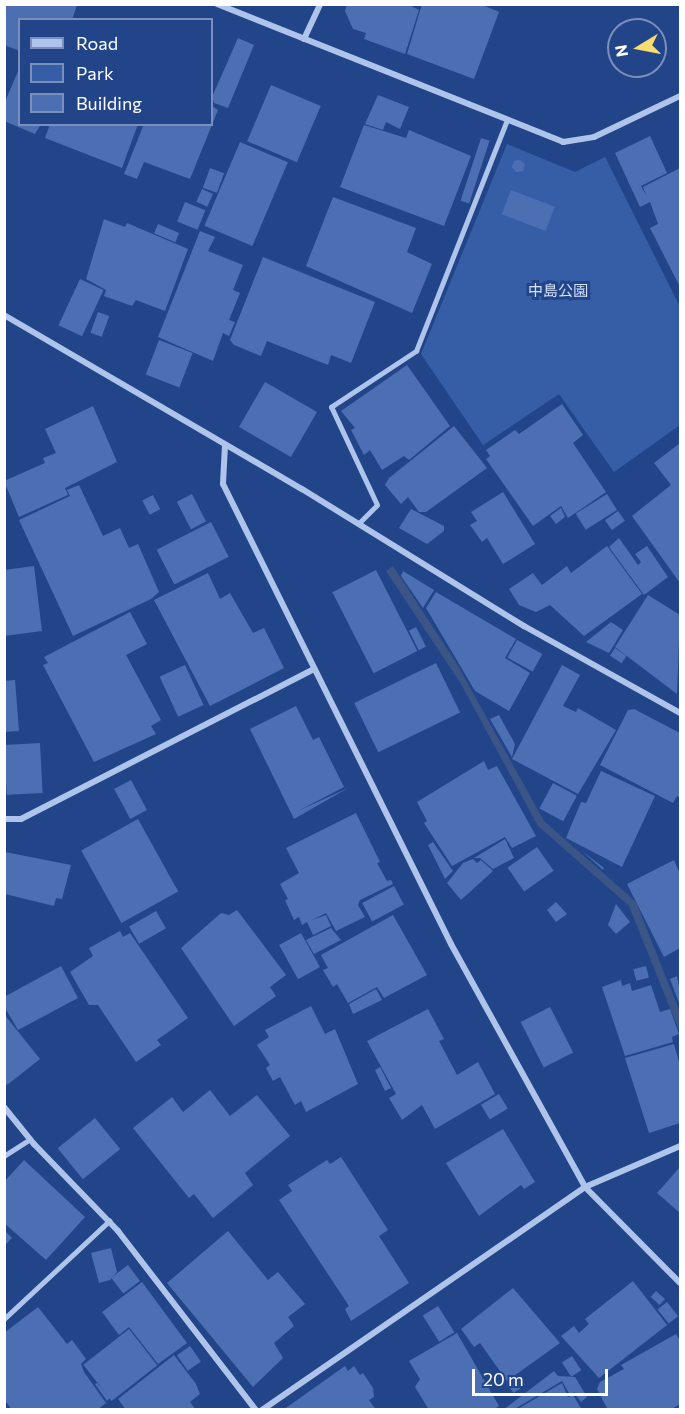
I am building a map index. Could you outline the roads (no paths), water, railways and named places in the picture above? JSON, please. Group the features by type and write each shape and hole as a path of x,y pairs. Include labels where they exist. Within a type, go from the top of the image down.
{"street":[{"path":"216,4 546,138 576,142 594,137 681,96"},
{"path":"303,39 320,4"},
{"path":"4,315 359,523 524,626 681,712"},
{"path":"225,445 223,484 312,670 451,944 585,1187 681,1283"},
{"path":"4,819 21,819 312,670"},
{"path":"4,1107 30,1139 109,1221 256,1410"},
{"path":"262,1410 585,1187 681,1146"}],"lane":[{"path":"359,523 377,505 331,406 416,351 506,122"},
{"path":"4,1156 30,1139"},
{"path":"4,1319 109,1221"}],"park label":[{"name":"中島公園","path":"558,291"}]}
